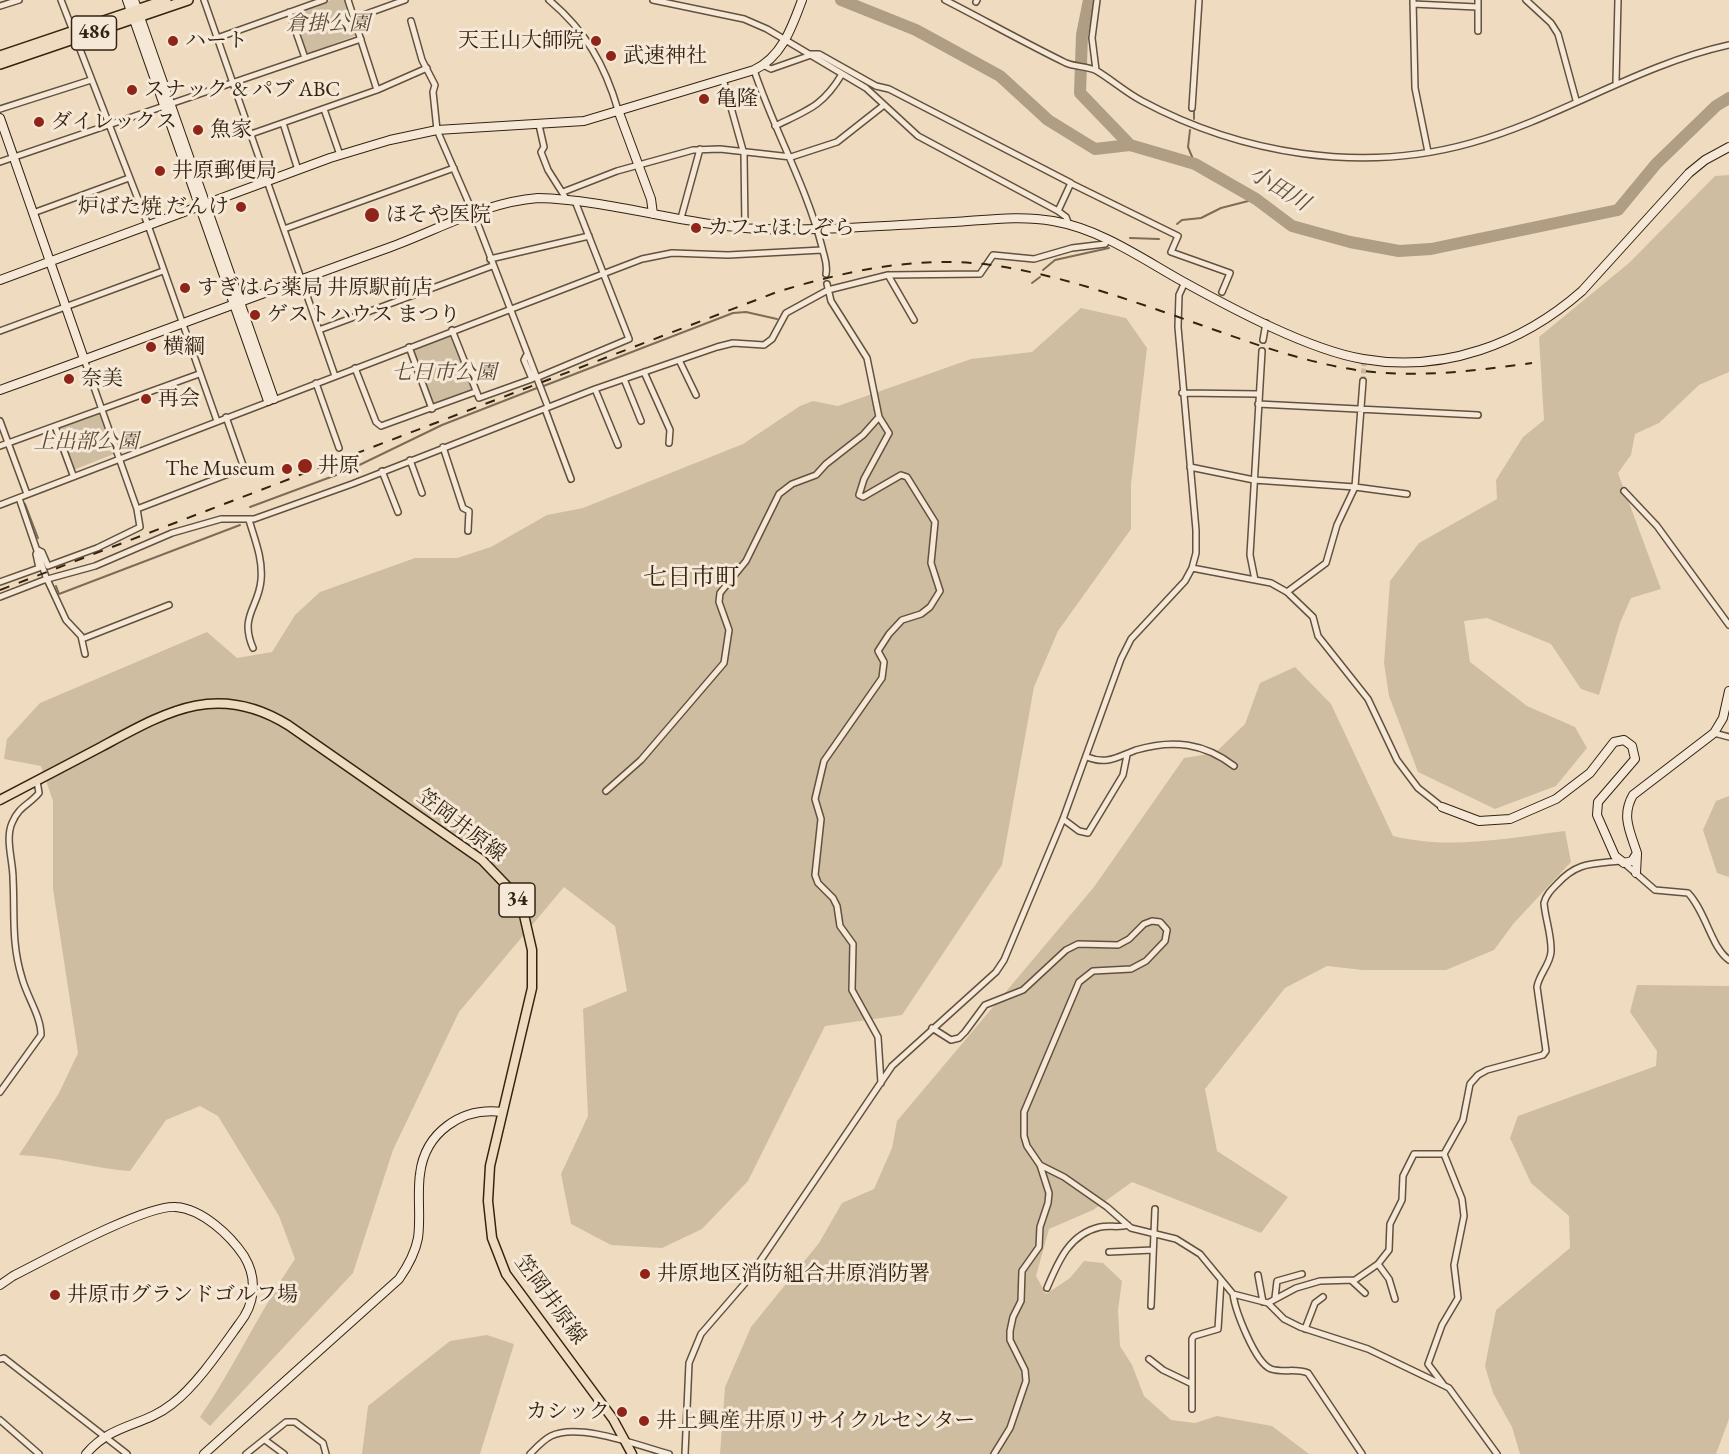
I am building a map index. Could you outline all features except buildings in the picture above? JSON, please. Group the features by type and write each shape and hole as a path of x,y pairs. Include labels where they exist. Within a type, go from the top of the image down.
{"highway":[{"name":"486","path":"136,15 166,0"},
{"name":"486","path":"0,56 188,0"},
{"name":"486","path":"0,64 74,35"}],"main road":[{"name":"笠岡井原線","path":"0,800 178,708 210,703 238,704 281,721 482,860 507,886 524,915 529,934 532,988 502,1112 488,1182 488,1218 497,1256 506,1274 571,1360 632,1454"}],"street":[{"path":"0,6 19,0"},
{"path":"61,0 147,225 217,421"},
{"path":"127,0 136,15"},
{"path":"134,0 136,15 271,400"},
{"path":"204,0 335,376"},
{"path":"217,38 324,0"},
{"path":"348,0 377,90"},
{"path":"355,18 405,0"},
{"path":"549,0 569,17 589,41 651,199 653,214"},
{"path":"653,0 744,19 786,39 866,88 918,136 1058,212 1066,217 1069,225"},
{"path":"0,280 340,155 421,132 584,121 754,70 763,65 786,39 802,0"},
{"path":"945,0 1075,66 1094,70 1116,87 1168,114 1271,150 1303,155 1356,157 1428,152 1497,135 1616,82 1729,45"},
{"path":"1094,70 1092,38 1097,0"},
{"path":"1192,108 1198,0"},
{"path":"1526,0 1558,34 1576,100"},
{"path":"1616,82 1618,0"},
{"path":"1428,152 1415,88 1413,2 1478,3 1478,31"},
{"path":"289,12 305,58"},
{"path":"411,21 419,52 435,85 433,92 437,130 473,214 536,378 571,479"},
{"path":"0,162 361,39"},
{"path":"763,65 771,69 810,54 819,54 876,86 889,89 1178,236 1171,252 1230,273 1222,292"},
{"path":"251,134 377,90 427,68"},
{"path":"754,70 791,157 817,229 827,261 826,274"},
{"path":"776,126 809,110 828,97 842,74"},
{"path":"0,109 91,80"},
{"path":"723,80 744,154 745,228"},
{"path":"563,192 638,164 700,149 791,157 837,142 884,105"},
{"path":"324,109 340,155"},
{"path":"0,118 137,508 139,528 96,548 48,566 42,552 38,550"},
{"path":"283,123 298,170"},
{"path":"536,378 629,339 589,236 571,201 548,170 541,152 544,147 539,125"},
{"path":"0,390 406,242 511,200 538,198 745,228 817,229 1016,218 1038,219 1069,225 1108,240 1185,282 1316,346 1364,362 1437,361 1472,354 1504,342 1536,325 1582,291 1689,173 1705,160 1729,147"},
{"path":"681,218 700,149"},
{"path":"284,229 454,168"},
{"path":"33,213 129,177"},
{"path":"1058,212 1070,183"},
{"path":"490,259 589,236"},
{"path":"0,597 95,567 172,533 221,519 249,520 595,388 679,360 733,343 764,345 772,339 786,313 828,287 888,275 980,274 993,255 1034,259 1072,249 1106,244 1108,240"},
{"path":"0,505 508,308 662,254 728,255 822,250"},
{"path":"319,330 492,266"},
{"path":"0,331 163,271"},
{"path":"888,275 914,320"},
{"path":"685,1454 689,1364 695,1346 746,1282 892,1066 996,972 1004,960 1087,757 1120,659 1131,639 1177,591 1192,568 1196,530 1182,393 1178,326 1179,295 1185,282"},
{"path":"828,287 848,331 867,358 879,417 888,431 889,438 864,479 859,495 863,497 897,475 907,477 935,522 931,562 940,591 930,607 921,614 902,620 882,643 878,651 885,662 882,678 824,760 815,799 821,819 815,875 818,883 833,898 837,906 840,926 853,944 852,990 878,1037 881,1083"},
{"path":"1263,340 1266,323"},
{"path":"452,330 479,398 532,380 524,360 526,356"},
{"path":"409,347 432,409"},
{"path":"1255,580 1250,555 1262,351"},
{"path":"679,360 696,395"},
{"path":"355,368 378,424 432,409 475,392"},
{"path":"644,372 669,430 669,443"},
{"path":"0,446 199,374"},
{"path":"624,379 641,421"},
{"path":"1287,592 1326,563 1337,525 1355,487 1363,381"},
{"path":"316,383 339,448"},
{"path":"595,388 618,445"},
{"path":"1182,393 1259,394"},
{"path":"1258,404 1478,415"},
{"path":"137,508 244,468 226,417"},
{"path":"606,791 641,760 724,663 729,630 719,602 720,593 746,561 779,494 792,484 816,475 826,464 863,435 879,417"},
{"path":"0,421 27,494"},
{"path":"55,426 74,476"},
{"path":"443,447 464,508 469,511 468,531"},
{"path":"410,460 422,493"},
{"path":"1190,467 1254,480 1355,487 1407,494"},
{"path":"382,471 398,512"},
{"path":"1623,491 1657,526 1729,625"},
{"path":"19,498 48,580 66,620 82,639 85,654"},
{"path":"249,520 260,555 261,580 258,595 248,616 253,648"},
{"path":"0,582 39,568 36,554 38,550"},
{"path":"1192,568 1271,583 1287,592 1312,617 1318,636 1368,699 1397,760 1418,788 1442,807 1479,821 1510,819 1556,799 1590,773 1614,742 1624,740 1632,746 1635,759 1598,802 1597,815 1612,849 1622,862 1655,890 1688,893 1707,921 1718,949 1729,960"},
{"path":"82,639 169,605"},
{"path":"1636,873 1637,853 1626,808 1633,795 1714,733 1723,718 1729,691"},
{"path":"1714,733 1729,737"},
{"path":"1087,757 1104,762 1148,747 1184,743 1214,752 1234,766"},
{"path":"1063,819 1079,831 1088,833 1123,775 1127,755"},
{"path":"0,1092 40,1035 39,1021 25,990 13,947 14,878 9,835 10,826 19,809 39,793 37,780"},
{"path":"1444,1154 1463,1120 1470,1084 1478,1075 1487,1070 1543,1055 1545,1051 1537,987 1538,978 1549,962 1551,950 1544,903 1546,896 1571,869 1579,866 1632,861 1637,853"},
{"path":"932,1028 951,1040 958,1038 985,1005 1023,990 1066,950 1078,944 1118,945 1129,939 1144,924 1152,921 1160,922 1167,930 1165,941 1146,961 1131,969 1093,971 1079,982 1024,1112 1024,1136 1027,1146 1040,1165 1049,1193 1040,1227 1039,1247 1022,1271 1021,1301 1013,1317 1010,1331 1010,1340 1025,1370 1026,1381 1010,1428 994,1454"},
{"path":"204,1454 399,1279 415,1250 419,1224 420,1170 423,1157 437,1135 466,1114 477,1111 502,1112"},
{"path":"1266,1303 1320,1281 1352,1281 1378,1264 1389,1250 1390,1224 1401,1200 1403,1176 1411,1157 1414,1154 1444,1154"},
{"path":"1443,1385 1428,1364 1442,1325 1458,1298 1454,1265 1464,1216 1462,1199 1444,1154"},
{"path":"1040,1165 1064,1177 1128,1225"},
{"path":"0,1285 13,1276 137,1216 163,1208 175,1207 198,1213 242,1254 251,1273 253,1286 252,1298 241,1323 172,1405 105,1435 86,1454"},
{"path":"1151,1306 1153,1250 1156,1233 1155,1209"},
{"path":"1047,1288 1057,1265 1073,1241 1098,1228 1128,1225 1176,1239 1200,1254 1215,1268 1221,1281 1233,1294 1242,1326 1265,1365 1272,1369 1300,1370 1308,1373 1362,1454"},
{"path":"1109,1252 1153,1250"},
{"path":"1378,1264 1388,1275 1395,1299"},
{"path":"1275,1298 1277,1281 1302,1274"},
{"path":"1258,1275 1266,1303"},
{"path":"1192,1409 1192,1339 1194,1336 1218,1329 1221,1281"},
{"path":"1352,1281 1365,1293"},
{"path":"1233,1294 1266,1303 1284,1319 1305,1329 1368,1349 1443,1385 1449,1389 1497,1454"},
{"path":"1305,1329 1315,1304 1323,1298"},
{"path":"0,1359 4,1358 127,1454"},
{"path":"1149,1359 1163,1370 1192,1384"},
{"path":"0,1420 39,1454"},
{"path":"246,1454 286,1422 295,1422 322,1443 326,1454"},
{"path":"530,1454 549,1437 560,1432 598,1432 627,1444 669,1454"},
{"path":"266,1440 284,1454"}],"green space":[{"name":"倉掛公園","path":"331,0 344,0 357,35 307,54 292,14"},
{"path":"1729,175 1729,372 1699,385 1659,423 1635,434 1631,455 1618,473 1661,589 1631,598 1620,623 1599,695 1581,689 1551,644 1487,618 1464,621 1470,662 1527,706 1575,727 1587,748 1556,786 1495,809 1418,772 1389,696 1384,663 1390,581 1419,543 1497,499 1496,480 1523,437 1544,420 1539,337 1629,263 1715,176"},
{"path":"1081,308 1126,318 1147,348 1131,485 1131,529 1058,631 1034,687 1002,865 902,1015 825,1026 748,1181 702,1229 662,1248 611,1245 571,1224 561,1174 588,1116 583,1009 627,991 615,926 564,887 459,1012 393,1150 353,1273 210,1426 200,1417 295,1259 279,1216 218,1116 200,1106 166,1120 130,1171 19,1155 59,1093 78,1053 53,889 53,801 41,766 4,759 7,739 40,703 207,632 237,658 272,652 295,615 320,592 415,558 457,558 491,547 547,515 583,508 743,444 800,406 813,401 838,406 971,359 1032,352"},
{"name":"七日市公園","path":"451,333 473,391 433,406 412,349"},
{"name":"上出部公園","path":"97,413 114,454 73,470 59,430 60,427"},
{"path":"1295,667 1331,704 1393,836 1414,840 1457,842 1565,831 1571,862 1514,923 1494,950 1446,970 1363,970 1327,966 1285,988 1205,1089 1217,1151 1288,1197 1261,1233 1132,1182 1093,1210 1049,1229 1036,1276 1046,1294 1070,1278 1084,1261 1103,1263 1122,1281 1118,1310 1120,1346 1132,1365 1144,1396 1171,1420 1195,1423 1217,1416 1272,1426 1309,1454 720,1454 725,1387 751,1327 819,1243 842,1203 874,1189 892,1148 897,1121 1094,887 1184,758 1215,753 1245,724 1260,683"},
{"path":"1729,796 1729,877 1717,873 1703,830 1716,801"},
{"path":"1637,985 1729,986 1729,1419 1716,1454 1520,1454 1512,1427 1493,1393 1485,1366 1496,1310 1570,1248 1569,1216 1531,1183 1510,1138 1518,1116 1656,1066 1657,1051 1630,1012"},
{"path":"487,1335 514,1344 480,1454 362,1454 368,1406 450,1341"}],"waterway":[{"name":"小田川","path":"841,0 916,30 1000,76 1048,120 1095,149 1130,145 1195,164 1256,199 1292,226 1350,242 1399,251 1431,249 1618,210 1656,164 1716,106 1729,98"},
{"path":"1089,0 1082,35 1080,93 1130,145"},
{"path":"1194,108 1194,119"},
{"path":"1190,130 1188,147 1195,164"},
{"path":"1177,224 1182,220 1201,218 1221,208 1256,199"},
{"path":"1130,238 1159,239"},
{"path":"1043,270 1055,260 1109,248"},
{"path":"1032,283 1040,277"},
{"path":"541,387 733,313 746,312 777,319"},
{"path":"250,507 347,471 442,425 537,388"},
{"path":"25,504 38,538"},
{"path":"56,586 59,594 240,525"}],"tunnel":[{"path":"1363,381 1364,364"}],"railway":[{"path":"0,590 777,292 882,267 964,262 1013,268 1119,297 1294,356 1363,371 1435,373 1532,363"}],"place":[{"name":"ハート","path":"173,41"},
{"name":"天王山大師院","path":"596,41"},
{"name":"武速神社","path":"611,56"},
{"name":"スナック & パブ ABC","path":"132,90"},
{"name":"亀隆","path":"704,99"},
{"name":"ダイレックス","path":"39,122"},
{"name":"魚家","path":"198,130"},
{"name":"井原郵便局","path":"160,171"},
{"name":"炉ばた焼 だんけ","path":"241,207"},
{"name":"ほそや医院","path":"372,215"},
{"name":"カフェほしぞら","path":"696,228"},
{"name":"すぎはら薬局 井原駅前店","path":"185,288"},
{"name":"ゲストハウス まつり","path":"255,315"},
{"name":"横綱","path":"151,347"},
{"name":"奈美","path":"69,379"},
{"name":"再会","path":"146,399"},
{"name":"井原","path":"305,466"},
{"name":"The Museum","path":"287,469"},
{"name":"井原地区消防組合井原消防署","path":"645,1274"},
{"name":"井原市グランドゴルフ場","path":"55,1295"},
{"name":"カシック","path":"622,1412"},
{"name":"井上興産 井原リサイクルセンター","path":"644,1421"}],"district":[{"name":"七日市町","path":"691,578"}]}
